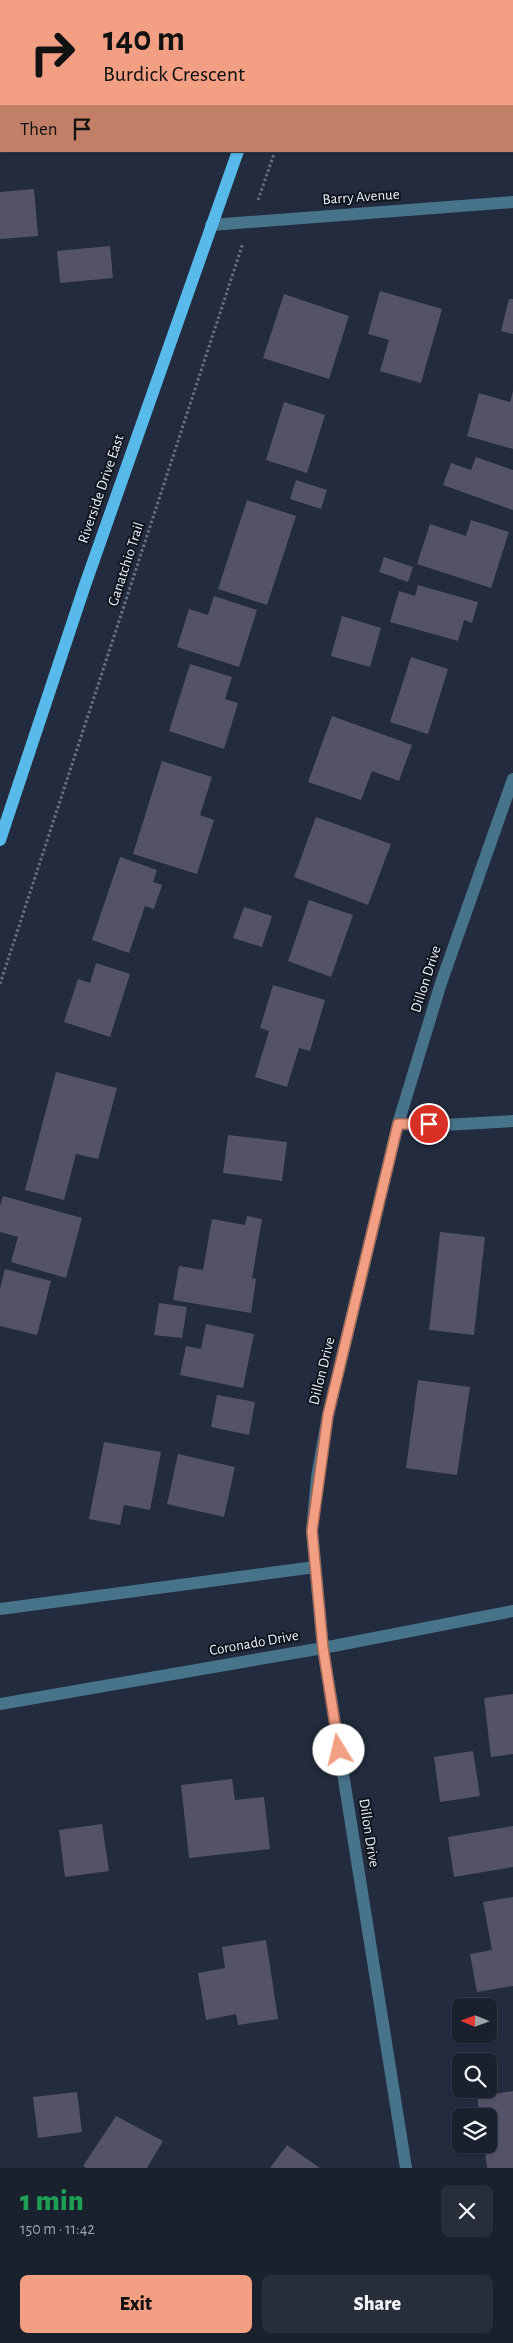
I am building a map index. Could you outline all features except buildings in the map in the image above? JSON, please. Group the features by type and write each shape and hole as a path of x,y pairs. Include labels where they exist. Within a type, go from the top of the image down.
{"main road":[{"name":"Riverside Drive East","path":"0,840 85,585 210,225 238,152"}],"street":[{"name":"Barry Avenue","path":"210,225 513,202"},
{"name":"Dillon Drive","path":"406,2168 323,1648 312,1531 328,1415 398,1124 441,983 513,779"},
{"path":"398,1124 445,1125 513,1121"},
{"path":"0,1609 315,1567"},
{"name":"Coronado Drive","path":"0,1704 323,1648 513,1611"}],"path":[{"name":"Ganatchio Trail","path":"0,984 250,221 275,152"}],"route":[{"path":"339,1750 323,1648 312,1531 318,1477 328,1415 398,1124 429,1124"}]}
